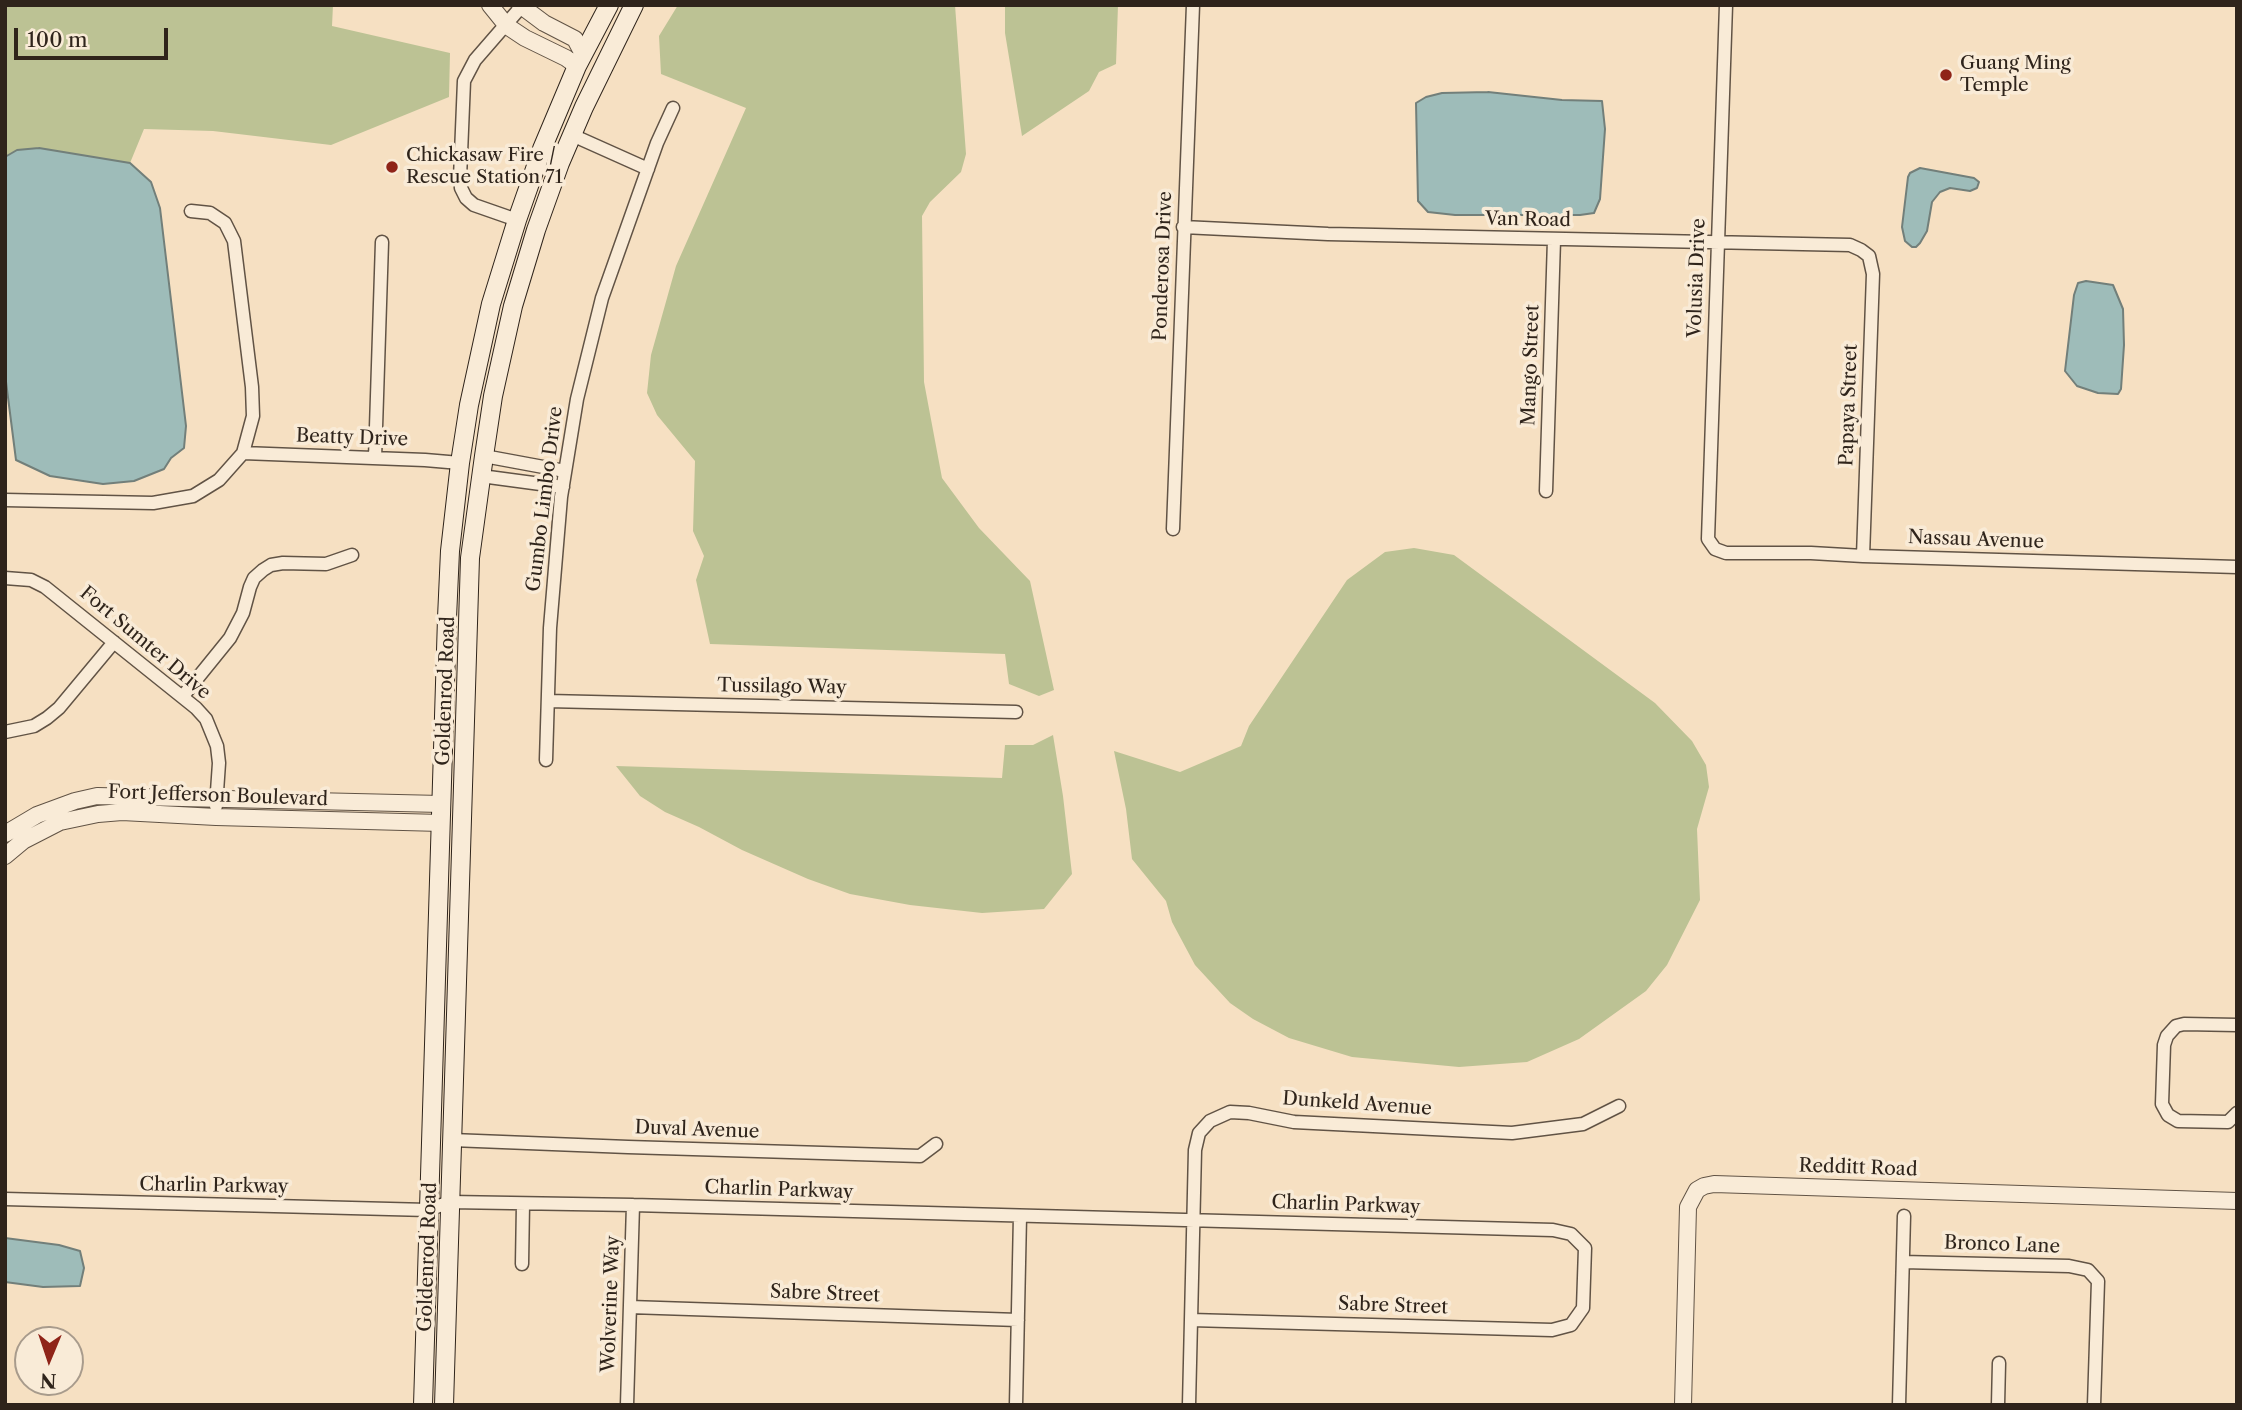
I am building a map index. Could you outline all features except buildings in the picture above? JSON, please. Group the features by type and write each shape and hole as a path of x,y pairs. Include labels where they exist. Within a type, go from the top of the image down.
{"main road":[{"name":"Goldenrod Road","path":"422,1405 447,618 450,551 460,463 469,405 491,304 517,220 542,149 580,60 609,5"},
{"name":"Goldenrod Road","path":"444,1405 470,558 481,476 493,396 513,306 536,230 584,107 634,5"},
{"path":"580,60 590,65 584,107"},
{"path":"447,618 455,653 450,796 455,806 463,813"},
{"path":"441,804 450,810 455,820 461,859"}],"street":[{"path":"490,5 507,26 580,60"},
{"name":"Ponderosa Drive","path":"1173,529 1193,5"},
{"name":"Volusia Drive","path":"1715,549 1708,539 1726,5"},
{"path":"517,220 474,205 466,198 461,188 464,81 475,60 507,26 521,6 544,23 575,39 580,60"},
{"name":"Gumbo Limbo Drive","path":"546,760 550,628 563,487 577,399 602,298 673,108"},
{"path":"572,135 648,169"},
{"path":"5,500 153,503 193,496 219,480 243,453 253,416 252,387 234,241 225,223 210,213 191,211"},
{"name":"Van Road","path":"1183,227 1328,234 1850,245 1869,256"},
{"name":"Mango Street","path":"1546,491 1554,240"},
{"path":"375,458 382,242"},
{"name":"Papaya Street","path":"1863,556 1873,274 1869,256"},
{"name":"Beatty Drive","path":"243,453 460,463"},
{"path":"484,456 565,471"},
{"path":"529,482 532,464"},
{"path":"481,476 563,487"},
{"name":"Nassau Avenue","path":"1715,549 1726,553 1811,553 2237,567"},
{"path":"183,696 230,638 243,613 254,578 263,570 271,565 284,563 326,564 352,555"},
{"name":"Fort Sumter Drive","path":"5,578 31,580 45,587 183,696 206,719 213,732 219,763 216,817"},
{"path":"5,732 34,726 47,718 59,708 114,642"},
{"name":"Tussilago Way","path":"548,701 1016,712"},
{"name":"Fort Jefferson Boulevard","path":"5,834 37,815 97,796 441,804"},
{"name":"Fort Jefferson Boulevard","path":"5,856 23,841 60,822 122,812 441,823"},
{"path":"2237,1025 2176,1026 2167,1036 2164,1045 2162,1104 2168,1115 2178,1121 2228,1122 2237,1114"},
{"name":"Dunkeld Avenue","path":"1189,1405 1195,1150 1199,1133 1210,1121 1230,1112 1294,1122 1513,1133 1583,1124 1619,1106"},
{"name":"Duval Avenue","path":"452,1140 920,1156 936,1144"},
{"name":"Redditt Road","path":"1683,1405 1688,1207 1697,1190 1704,1186 1727,1184 2237,1201"},
{"name":"Charlin Parkway","path":"5,1199 428,1210 450,1202 633,1205 1553,1230 1571,1234 1585,1248 1583,1308 1571,1325 1552,1330"},
{"path":"522,1265 523,1204"},
{"name":"Wolverine Way","path":"627,1405 633,1205"},
{"path":"1016,1405 1020,1216"},
{"path":"1899,1405 1905,1216"},
{"name":"Bronco Lane","path":"1903,1262 2069,1266 2088,1270 2098,1281 2094,1405"},
{"name":"Sabre Street","path":"630,1307 1018,1320"},
{"name":"Sabre Street","path":"1191,1320 1552,1330"},
{"path":"1998,1405 1999,1363"}],"green space":[{"path":"5,5 333,5 332,26 450,53 449,97 331,145 213,131 144,129 130,163 17,150 5,157"},
{"path":"678,5 955,5 966,154 961,172 930,202 922,216 924,382 942,478 979,528 1030,581 1054,690 1039,696 1009,684 1005,654 710,644 696,580 704,556 693,531 695,461 657,415 647,393 651,355 676,266 746,108 661,74 659,36"},
{"path":"1005,5 1118,5 1116,64 1099,72 1089,91 1022,136 1005,33"},
{"path":"1414,548 1454,555 1655,703 1692,741 1706,765 1709,787 1697,829 1700,900 1667,965 1646,991 1579,1039 1527,1062 1459,1067 1352,1057 1289,1038 1230,1003 1195,965 1172,922 1166,901 1132,859 1126,809 1114,751 1180,772 1241,746 1249,726 1347,580 1385,552"},
{"path":"1053,735 1072,874 1044,909 982,913 910,905 850,894 742,850 665,812 640,796 616,766 1002,778 1005,745 1033,745"}],"water":[{"path":"1488,92 1562,100 1602,101 1605,129 1600,199 1594,213 1455,215 1428,212 1418,201 1416,103 1442,93"},
{"path":"39,148 130,163 151,182 160,208 186,426 184,448 171,458 164,469 134,481 103,484 50,476 16,460 5,374 5,157 17,150"},
{"path":"1920,168 1974,178 1979,182 1977,188 1970,191 1950,188 1940,192 1932,202 1927,231 1920,243 1912,247 1905,241 1902,227 1908,177"},
{"path":"2086,281 2113,285 2123,309 2124,345 2121,389 2118,394 2098,393 2077,386 2065,371 2074,295 2078,283"},
{"path":"5,1238 59,1245 80,1251 84,1268 80,1286 43,1287 5,1282"}],"place":[{"name":"Guang Ming Temple","path":"1946,75"},
{"name":"Chickasaw Fire / Rescue Station 71","path":"392,167"}]}
